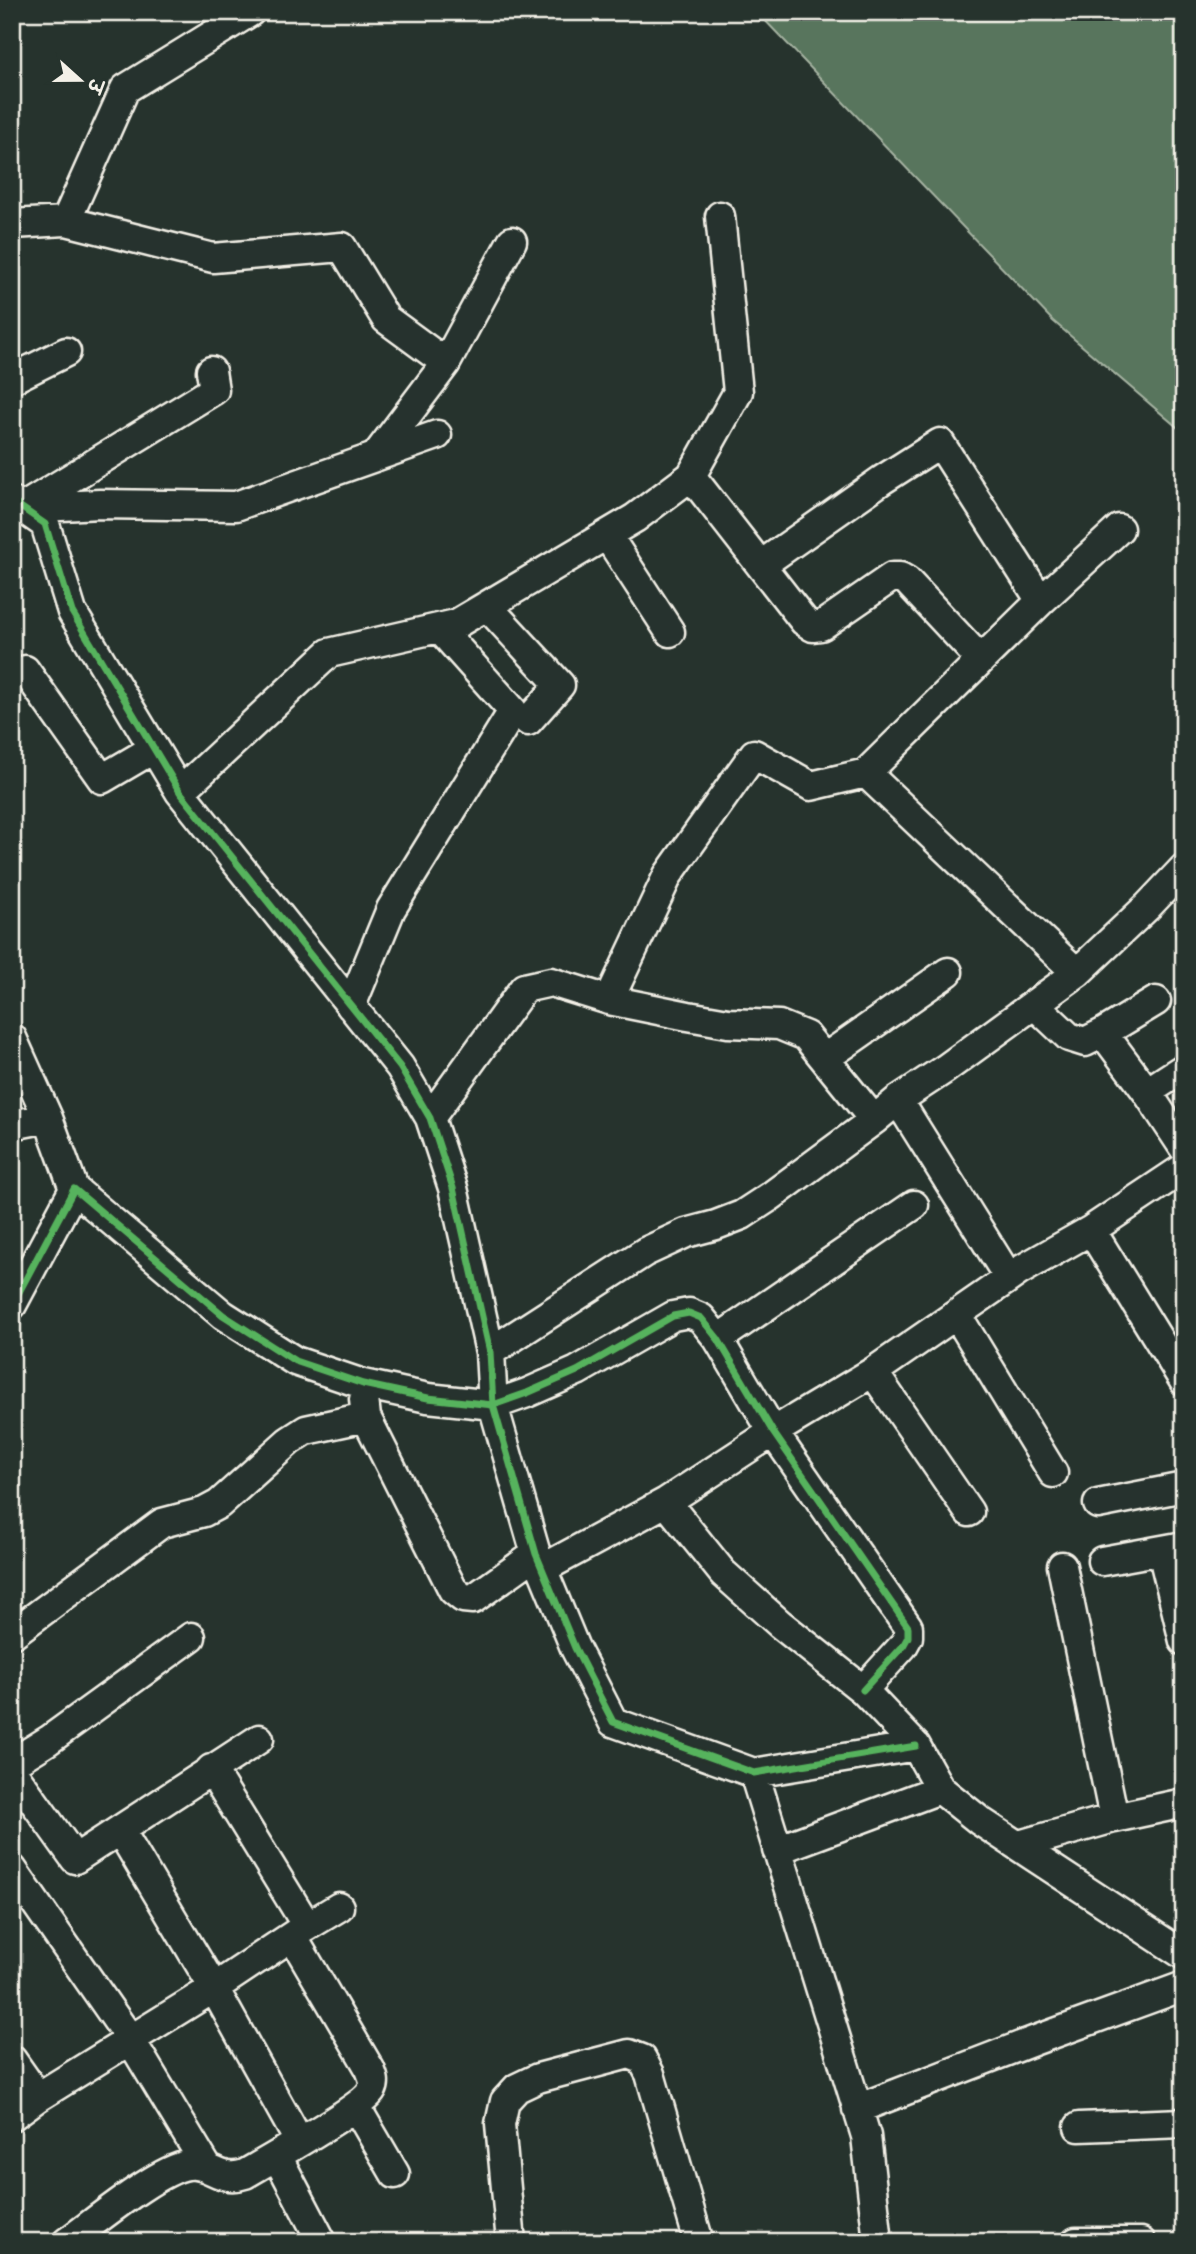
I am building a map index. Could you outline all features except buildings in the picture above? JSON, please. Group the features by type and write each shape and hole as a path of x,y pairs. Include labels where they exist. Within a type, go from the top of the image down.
{"street":[{"path":"66,221 125,89 250,12"},
{"path":"180,792 329,653 456,624 635,518 691,476 738,392 720,216"},
{"path":"12,224 66,221 213,258 342,247 386,319 446,363"},
{"path":"376,456 446,363 512,241"},
{"path":"12,379 66,352"},
{"path":"17,505 214,390 211,371"},
{"path":"17,505 236,506 437,435"},
{"path":"761,565 940,443 1041,601"},
{"path":"691,476 804,621 813,627 821,626 892,576 900,577 907,581 981,660"},
{"path":"17,505 44,524 72,612 180,792 400,1066 430,1118 453,1188 490,1352 494,1405 539,1561 575,1648 613,1722 754,1773 916,1746"},
{"path":"609,1000 667,875 754,754 811,786 866,774 1041,601 1119,530"},
{"path":"607,535 670,632"},
{"path":"487,606 559,685 528,720"},
{"path":"351,1006 391,909 513,711 439,628"},
{"path":"25,670 102,779 153,749"},
{"path":"866,774 1077,973"},
{"path":"490,1352 645,1252 687,1233 742,1215 1077,973 1184,868"},
{"path":"825,1058 948,972"},
{"path":"430,1118 524,988 551,982 609,1000 728,1023 779,1026 806,1036 874,1120"},
{"path":"1035,1005 1069,1037 1085,1042 1156,1001"},
{"path":"1103,1033 1147,1091 1184,1148"},
{"path":"12,1038 48,1118 74,1189 223,1315 295,1361 363,1384 428,1398 494,1405 577,1371 673,1316 689,1313 701,1318 718,1339 773,1432 908,1627 908,1637 903,1646 863,1690"},
{"path":"1147,1091 1184,1068"},
{"path":"898,1100 1021,1270"},
{"path":"12,1125 48,1118"},
{"path":"363,1384 366,1417 453,1590 463,1598 472,1599 539,1561 666,1502 773,1432 873,1372 1021,1270 1091,1230 1184,1168"},
{"path":"12,1305 74,1189"},
{"path":"718,1339 914,1205"},
{"path":"1091,1230 1184,1381"},
{"path":"957,1315 1053,1473"},
{"path":"873,1372 969,1512"},
{"path":"12,1634 162,1523 204,1512 219,1504 289,1441 306,1430 366,1417"},
{"path":"1098,1504 1184,1487"},
{"path":"666,1502 723,1573 780,1625 863,1690 916,1746 940,1789 980,1821 1184,1955"},
{"path":"1102,1561 1173,1549 1184,1641"},
{"path":"1062,1566 1114,1818"},
{"path":"12,1763 49,1740 191,1637"},
{"path":"12,1771 75,1859 259,1739"},
{"path":"67,2242 157,2178 190,2165 207,2167 220,2175 234,2178 356,2107 372,2091 375,2079 300,1931 211,1769"},
{"path":"754,1773 866,2136 878,2242"},
{"path":"777,1850 940,1789"},
{"path":"1019,1845 1114,1818 1184,1803"},
{"path":"120,1830 214,1988 288,2148 322,2242"},
{"path":"12,1869 130,2039 207,2167"},
{"path":"12,2116 339,1907"},
{"path":"857,2109 1184,1986"},
{"path":"511,2242 500,2124 505,2101 517,2088 538,2078 629,2054 642,2059 650,2074 699,2242"},
{"path":"12,2060 38,2097"},
{"path":"356,2107 395,2174"},
{"path":"1079,2127 1184,2123"},
{"path":"1076,2242 1142,2242"}],"green space":[{"path":"757,12 1184,12 1184,433 1053,321"}],"cycle path":[{"path":"12,501 45,524 72,612 180,792 400,1067 430,1118 453,1188 490,1352 493,1405 536,1554 575,1648 613,1722 754,1773 916,1746"},
{"path":"12,1305 74,1189 223,1315 295,1361 363,1384 428,1398 493,1405 577,1371 673,1316 689,1313 701,1318 718,1339 773,1432 908,1627 908,1637 903,1646 863,1690"}]}
